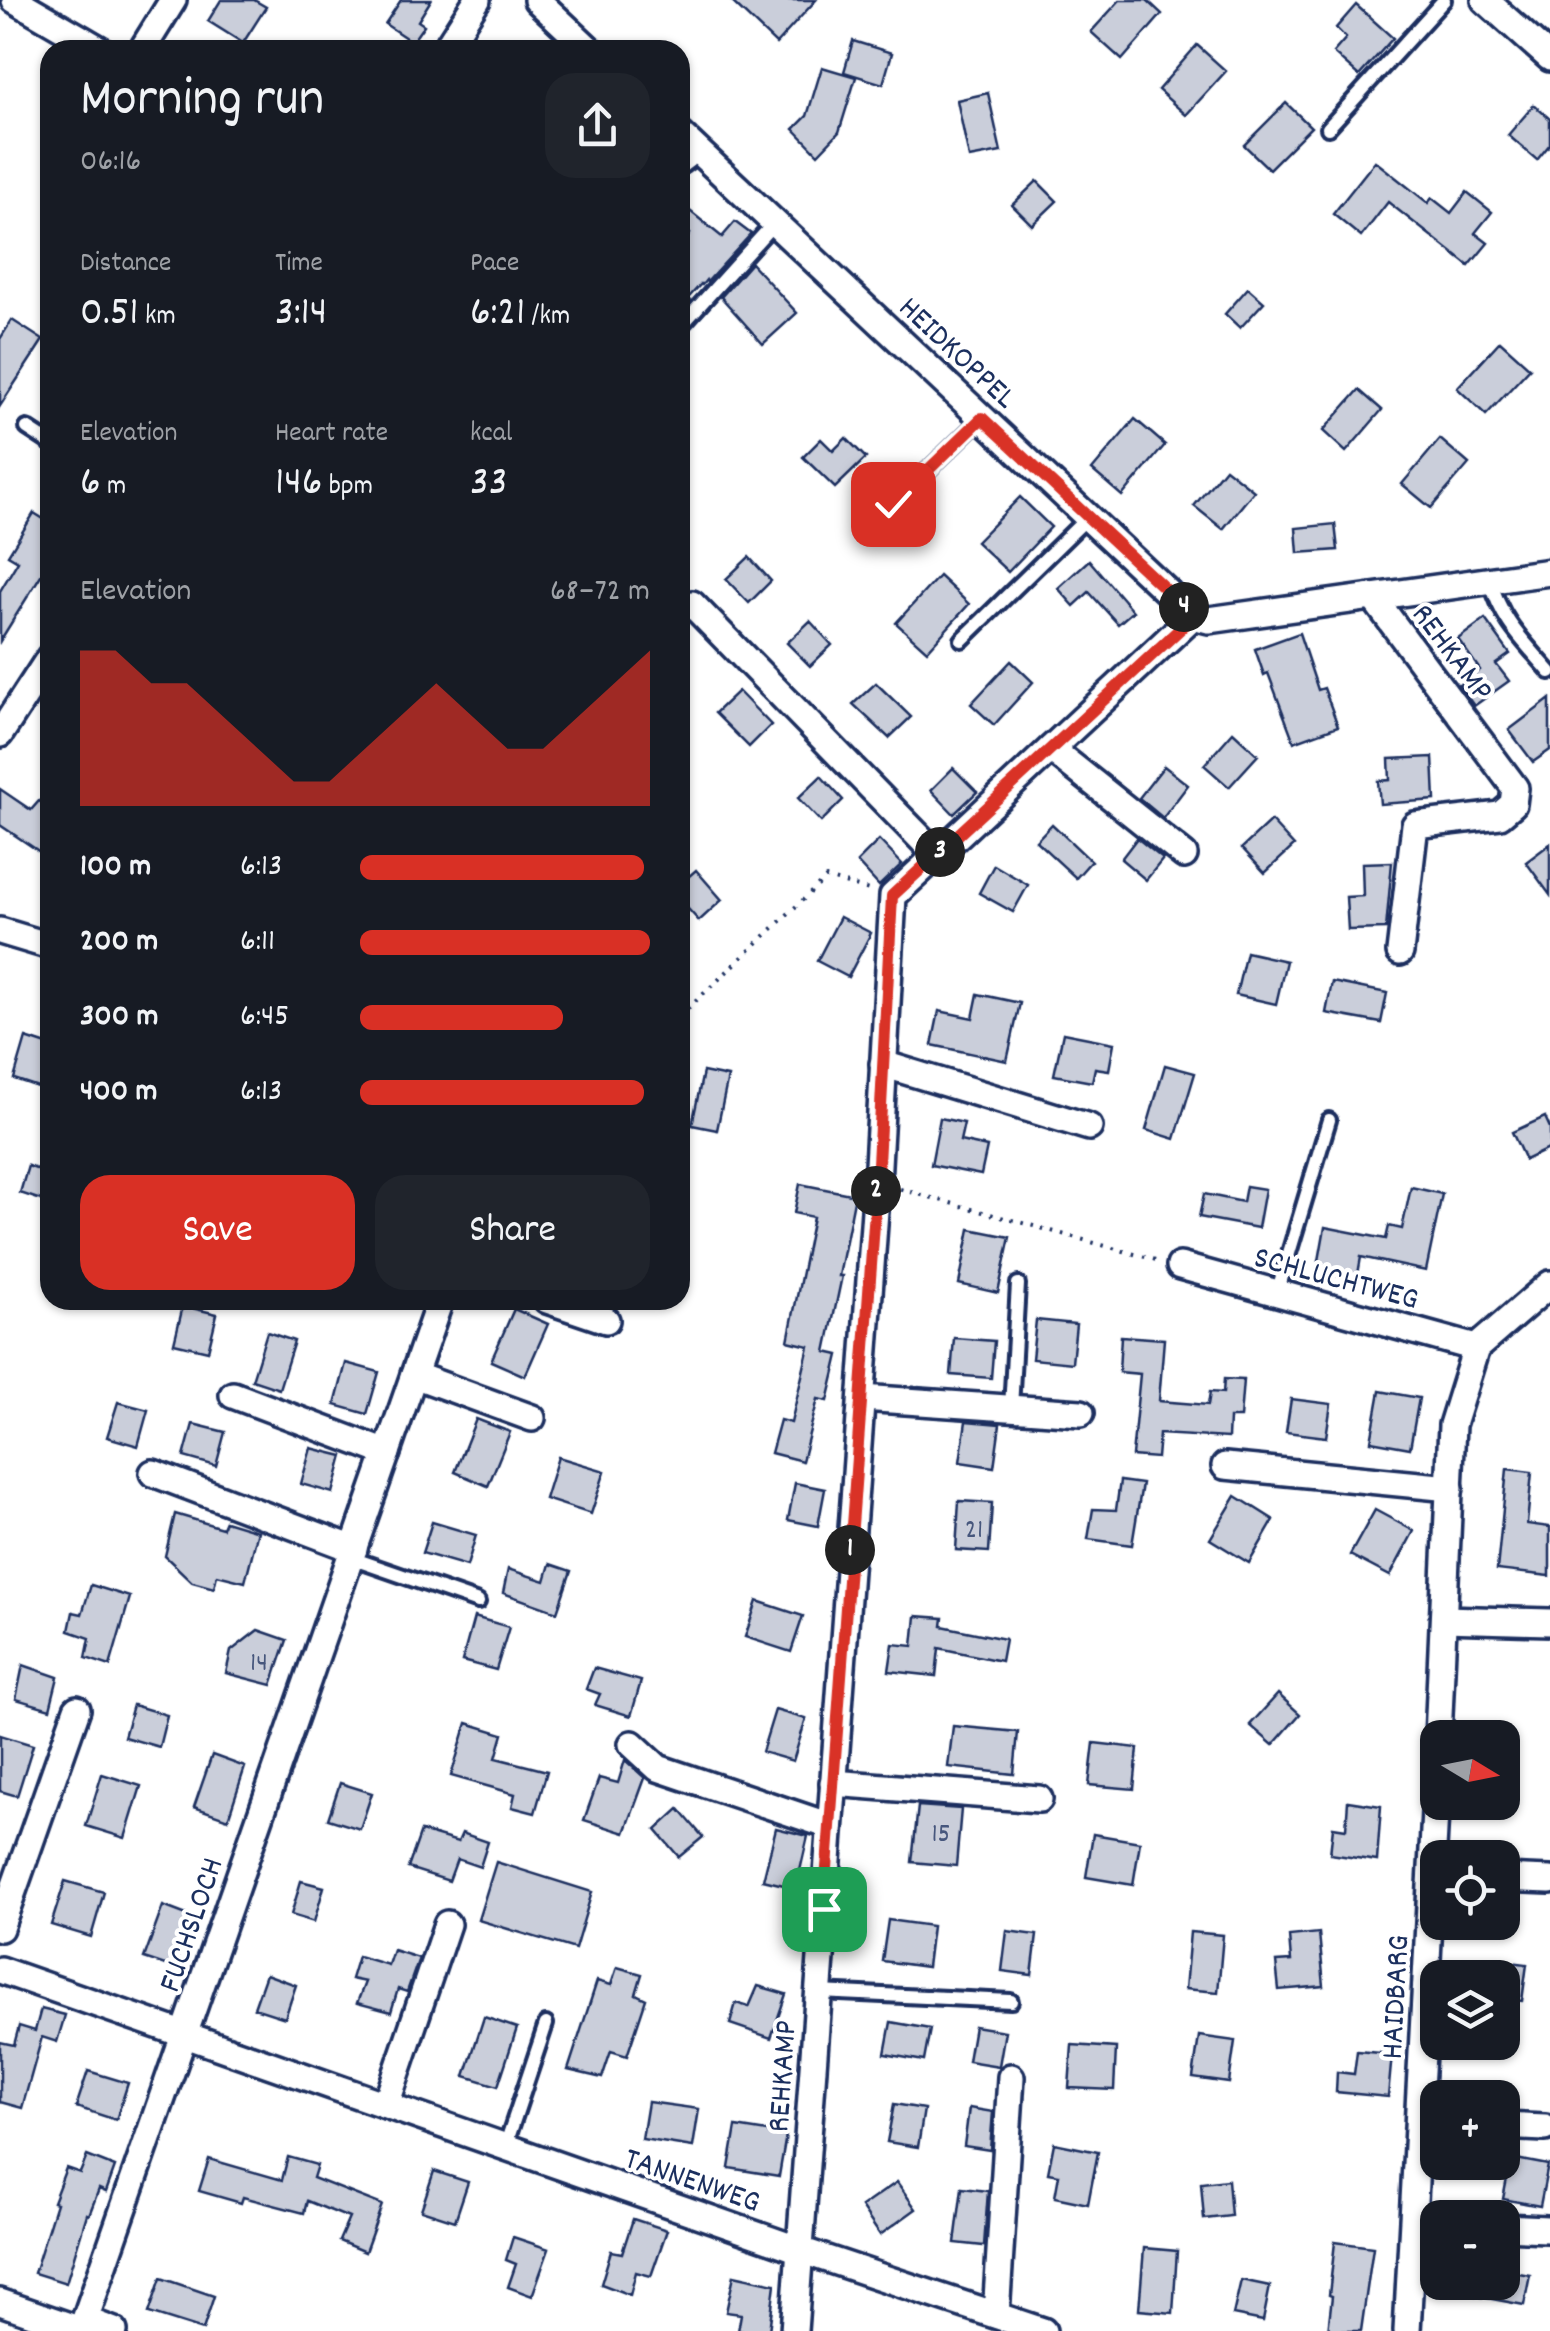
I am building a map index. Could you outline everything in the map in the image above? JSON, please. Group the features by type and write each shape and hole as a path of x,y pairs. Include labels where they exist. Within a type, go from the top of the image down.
{"street":[{"path":"148,40 173,0"},
{"path":"451,40 477,0"},
{"path":"536,0 579,40"},
{"path":"1485,0 1550,58"},
{"path":"19,1 84,40"},
{"name":"HEIDKOPPEL","path":"690,160 774,223 1194,616"},
{"name":"REHKAMP","path":"1194,616 1210,620 1550,572"},
{"name":"REHKAMP","path":"1373,597 1515,788 1513,804 1500,815 1415,825 1400,952"},
{"path":"692,604 937,855"},
{"path":"892,896 1194,616"},
{"path":"0,734 40,672"},
{"path":"1051,748 1184,855"},
{"name":"REHKAMP","path":"794,2331 877,1183 892,896"},
{"path":"0,931 40,943"},
{"path":"884,1064 1090,1128"},
{"name":"SCHLUCHTWEG","path":"1180,1266 1476,1348"},
{"path":"1439,1720 1452,1425 1476,1348 1550,1284"},
{"name":"FUCHSLOCH","path":"82,2327 437,1310"},
{"path":"576,1310 606,1320"},
{"path":"414,1375 532,1418"},
{"path":"233,1395 387,1453"},
{"path":"862,1398 1080,1413"},
{"path":"1224,1466 1450,1488"},
{"path":"154,1473 352,1553"},
{"path":"1444,1619 1550,1622"},
{"path":"0,1928 77,1709"},
{"path":"632,1744 658,1768 830,1826"},
{"path":"834,1783 1038,1799"},
{"path":"1520,1879 1550,1880"},
{"path":"386,2105 446,1924"},
{"name":"HAIDBARG","path":"1429,2080 1433,1940"},
{"name":"TANNENWEG","path":"0,1970 800,2250 984,2319 1043,2331"},
{"path":"984,2319 1011,2076"},
{"path":"1520,2127 1545,2128"},
{"path":"1520,2228 1546,2229"},
{"name":"HAIDBARG","path":"1407,2331 1420,2254"},
{"path":"0,2302 82,2327 114,2331"}],"lane":[{"path":"1328,128 1444,0"},
{"path":"690,315 774,223"},
{"path":"893,504 982,418"},
{"path":"27,428 40,436"},
{"path":"962,640 1088,517"},
{"path":"1490,580 1504,618 1550,672"},
{"path":"1277,1293 1329,1120"},
{"path":"1011,1408 1018,1284"},
{"path":"352,1553 478,1602"},
{"path":"818,1992 1011,2001"},
{"path":"505,2147 546,2024"}],"path":[{"path":"690,1007 826,878 892,896"},
{"path":"877,1183 1180,1266"}],"building":[{"path":"221,0 254,0 266,7 245,40 238,40 208,21"},
{"path":"401,0 431,0 418,21 424,25 413,40 385,24"},
{"path":"730,0 816,0 776,44"},
{"path":"1120,0 1147,0 1162,14 1122,60 1091,32"},
{"path":"1356,5 1393,38 1359,76 1333,53 1346,38 1336,28"},
{"path":"853,41 892,53 883,84 844,72"},
{"path":"1197,45 1226,71 1186,115 1158,90"},
{"path":"822,67 856,77 839,132 818,154 794,129 807,116"},
{"path":"988,93 1001,152 969,158 957,100"},
{"path":"1286,103 1311,127 1269,169 1244,145"},
{"path":"1534,105 1550,119 1550,144 1537,160 1508,135"},
{"path":"1375,161 1428,203 1432,198 1451,213 1467,192 1492,212 1475,233 1488,243 1469,266 1388,202 1361,237 1333,214"},
{"path":"1037,181 1057,201 1032,225 1012,205"},
{"path":"690,211 722,237 735,222 751,234 690,296"},
{"path":"751,263 797,313 763,344 721,297"},
{"path":"1248,288 1264,302 1240,328 1225,314"},
{"path":"12,320 40,338 40,345 0,406 0,339"},
{"path":"1500,341 1530,368 1486,415 1457,388"},
{"path":"1359,390 1382,410 1346,452 1323,431"},
{"path":"1135,419 1165,445 1122,496 1092,470"},
{"path":"846,438 866,458 835,488 803,457 821,439 833,451"},
{"path":"1440,439 1469,464 1431,508 1402,484"},
{"path":"1225,468 1254,491 1223,529 1194,506"},
{"path":"1020,497 1051,527 1008,572 976,542"},
{"path":"34,513 40,517 40,577 0,641 0,591 18,561 8,555"},
{"path":"1335,524 1338,550 1298,553 1296,528"},
{"path":"749,557 771,581 749,603 726,579"},
{"path":"1089,560 1133,611 1118,624 1089,592 1074,606 1058,588"},
{"path":"939,576 969,604 927,651 896,623"},
{"path":"1485,619 1510,654 1496,664 1509,681 1474,706 1459,685 1480,670 1458,639"},
{"path":"810,621 832,645 810,666 787,643"},
{"path":"1299,633 1318,690 1324,688 1338,726 1294,742 1255,649"},
{"path":"1011,661 1033,682 994,725 971,704"},
{"path":"876,683 911,717 889,738 853,704"},
{"path":"738,691 771,725 749,747 715,713"},
{"path":"1550,699 1550,750 1533,762 1509,730"},
{"path":"1233,732 1258,755 1229,787 1204,765"},
{"path":"1433,757 1435,800 1380,804 1378,781 1390,780 1389,759"},
{"path":"1164,766 1188,785 1163,818 1139,798"},
{"path":"953,768 977,792 954,814 931,790"},
{"path":"821,776 843,800 821,822 798,798"},
{"path":"0,789 31,810 40,802 40,852 0,825"},
{"path":"1271,821 1294,846 1265,873 1242,848"},
{"path":"1052,824 1091,861 1076,878 1036,841"},
{"path":"1137,838 1163,859 1146,880 1121,859"},
{"path":"879,840 902,864 879,886 857,862"},
{"path":"1550,844 1550,895 1526,862"},
{"path":"1392,862 1386,929 1348,930 1346,897 1363,896 1362,863"},
{"path":"994,865 1028,885 1013,912 979,893"},
{"path":"696,870 722,900 699,921 690,911 690,875"},
{"path":"840,917 871,933 848,977 817,961"},
{"path":"1246,952 1286,961 1276,1004 1236,995"},
{"path":"1332,982 1387,993 1381,1023 1326,1013"},
{"path":"978,994 1020,1003 1007,1061 932,1045 939,1011 973,1018"},
{"path":"1063,1033 1114,1043 1109,1070 1095,1068 1092,1082 1054,1075"},
{"path":"26,1038 40,1043 40,1088 14,1079"},
{"path":"1165,1065 1195,1073 1175,1139 1146,1130"},
{"path":"703,1072 728,1077 717,1130 692,1125"},
{"path":"1545,1117 1550,1128 1550,1148 1525,1160 1512,1132"},
{"path":"940,1118 964,1123 960,1141 987,1147 981,1175 931,1165"},
{"path":"28,1166 40,1170 40,1200 20,1193"},
{"path":"800,1184 855,1195 826,1352 839,1355 828,1401 818,1399 802,1461 771,1453 780,1420 791,1423 809,1346 788,1341 813,1217 794,1213"},
{"path":"1246,1186 1265,1189 1258,1228 1199,1217 1204,1194 1243,1202"},
{"path":"1411,1187 1442,1194 1426,1271 1361,1257 1357,1280 1317,1272 1325,1227 1386,1239 1389,1226 1402,1229"},
{"path":"970,1229 1010,1237 998,1293 959,1284"},
{"path":"182,1310 217,1314 208,1351 174,1343"},
{"path":"514,1310 548,1324 525,1376 491,1361"},
{"path":"1036,1320 1076,1324 1072,1363 1032,1359"},
{"path":"267,1332 294,1341 279,1389 252,1380"},
{"path":"1121,1336 1164,1339 1159,1401 1208,1405 1210,1392 1223,1393 1224,1379 1243,1380 1240,1418 1229,1418 1228,1438 1159,1434 1157,1458 1132,1456 1140,1374 1119,1372"},
{"path":"954,1338 994,1341 991,1378 951,1375"},
{"path":"346,1363 379,1372 367,1414 335,1405"},
{"path":"1380,1391 1419,1398 1410,1448 1371,1441"},
{"path":"1291,1399 1331,1404 1326,1437 1286,1432"},
{"path":"118,1402 148,1410 138,1446 107,1437"},
{"path":"476,1419 510,1432 488,1486 455,1472"},
{"path":"966,1421 1000,1424 994,1467 960,1462"},
{"path":"193,1424 225,1432 216,1466 184,1457"},
{"path":"311,1448 343,1456 333,1493 301,1484"},
{"path":"558,1457 605,1471 591,1514 545,1499"},
{"path":"1507,1469 1532,1472 1527,1524 1550,1527 1550,1576 1497,1570"},
{"path":"1120,1481 1142,1484 1132,1545 1088,1539 1093,1509 1116,1510"},
{"path":"795,1483 825,1489 818,1526 788,1520"},
{"path":"1236,1496 1274,1520 1249,1563 1210,1539"},
{"path":"959,1501 992,1503 989,1552 956,1550"},
{"path":"1375,1510 1414,1531 1390,1576 1350,1555"},
{"path":"175,1514 222,1528 225,1521 258,1531 245,1582 217,1575 214,1588 192,1582 165,1556"},
{"path":"432,1522 476,1535 467,1566 422,1553"},
{"path":"550,1564 571,1571 557,1612 503,1593 508,1569 545,1581"},
{"path":"91,1585 130,1597 110,1666 86,1658 90,1638 69,1631 73,1612 82,1614"},
{"path":"757,1601 803,1616 791,1652 745,1637"},
{"path":"916,1616 943,1618 942,1626 1005,1639 1001,1661 939,1648 936,1676 889,1671 893,1644 913,1646"},
{"path":"474,1617 509,1627 496,1670 462,1661"},
{"path":"258,1630 287,1640 272,1685 226,1673 231,1651"},
{"path":"23,1665 58,1677 50,1709 16,1699"},
{"path":"594,1668 641,1681 631,1716 595,1705 600,1694 586,1689"},
{"path":"1278,1694 1300,1714 1273,1745 1250,1725"},
{"path":"133,1705 167,1715 159,1747 124,1737"},
{"path":"775,1710 806,1719 793,1761 762,1752"},
{"path":"467,1723 503,1734 496,1758 547,1771 535,1813 512,1807 515,1794 451,1776"},
{"path":"953,1726 1018,1732 1014,1774 948,1767"},
{"path":"0,1735 33,1745 17,1796 0,1791"},
{"path":"1094,1743 1138,1748 1134,1789 1089,1785"},
{"path":"212,1755 245,1767 228,1819 194,1807"},
{"path":"625,1760 645,1778 625,1833 584,1820 599,1778 618,1783"},
{"path":"102,1774 141,1786 125,1838 86,1826"},
{"path":"340,1783 372,1793 360,1829 328,1819"},
{"path":"1348,1801 1381,1806 1377,1861 1330,1854 1333,1827 1346,1829"},
{"path":"918,1806 961,1809 956,1866 912,1862"},
{"path":"679,1809 703,1837 679,1857 656,1830"},
{"path":"776,1828 808,1836 796,1888 763,1880"},
{"path":"421,1831 458,1842 462,1833 488,1842 480,1867 457,1859 449,1881 408,1868"},
{"path":"1093,1834 1140,1842 1133,1885 1086,1877"},
{"path":"496,1862 592,1892 575,1949 478,1920"},
{"path":"65,1881 104,1892 91,1937 51,1925"},
{"path":"301,1881 324,1887 314,1922 291,1915"},
{"path":"163,1906 192,1917 174,1968 144,1958"},
{"path":"888,1920 932,1926 927,1967 882,1961"},
{"path":"1007,1931 1037,1935 1032,1975 1002,1971"},
{"path":"1190,1932 1223,1935 1218,1992 1185,1989"},
{"path":"1319,1933 1324,1986 1279,1990 1276,1962 1291,1961 1289,1936"},
{"path":"393,1950 419,1958 407,1992 398,1989 391,2012 357,2003 365,1982 351,1979 358,1956 388,1965"},
{"path":"1520,1963 1527,1964 1520,2001"},
{"path":"617,1967 642,1974 636,1994 646,1999 627,2056 611,2051 602,2078 568,2070 597,1981 611,1985"},
{"path":"266,1974 296,1985 285,2018 254,2008"},
{"path":"758,1986 786,1994 771,2038 730,2024 736,2003 749,2007"},
{"path":"41,2009 65,2015 57,2042 42,2037 22,2108 0,2102 0,2042 14,2045 19,2026 35,2031"},
{"path":"484,2017 517,2028 498,2086 465,2076"},
{"path":"891,2022 930,2029 924,2061 885,2054"},
{"path":"974,2026 1005,2031 999,2066 968,2061"},
{"path":"1199,2036 1235,2041 1229,2083 1193,2078"},
{"path":"1072,2045 1116,2048 1114,2090 1069,2088"},
{"path":"1357,2051 1392,2054 1388,2097 1336,2092 1337,2072 1354,2074"},
{"path":"88,2071 128,2083 116,2120 76,2107"},
{"path":"648,2102 699,2109 693,2147 642,2139"},
{"path":"894,2104 924,2109 918,2147 887,2142"},
{"path":"969,2108 993,2112 990,2150 964,2146"},
{"path":"736,2127 786,2135 779,2176 729,2168"},
{"path":"1054,2143 1098,2152 1088,2204 1055,2197 1059,2175 1048,2173"},
{"path":"87,2156 115,2167 106,2192 99,2189 87,2214 66,2283 34,2273 66,2168 80,2173"},
{"path":"288,2157 317,2165 313,2178 382,2205 365,2252 339,2241 349,2218 307,2201 304,2213 243,2197 241,2203 199,2191 209,2159 282,2180"},
{"path":"1520,2160 1548,2165 1540,2206 1503,2199 1507,2180 1520,2180"},
{"path":"434,2171 468,2182 455,2221 421,2210"},
{"path":"1228,2180 1231,2216 1204,2219 1201,2183"},
{"path":"897,2182 916,2209 880,2235 861,2207"},
{"path":"962,2188 988,2191 984,2246 955,2243"},
{"path":"633,2219 667,2230 651,2276 636,2272 630,2295 601,2284 611,2251 622,2253"},
{"path":"513,2237 549,2249 532,2296 508,2287 516,2264 506,2260"},
{"path":"1335,2242 1373,2247 1361,2331 1328,2331"},
{"path":"1144,2248 1177,2251 1173,2313 1139,2310"},
{"path":"1520,2273 1530,2275 1524,2305 1497,2300 1520,2300"},
{"path":"734,2275 775,2284 769,2331 738,2331 741,2314 726,2312"},
{"path":"161,2278 214,2296 203,2330 149,2313"},
{"path":"1241,2280 1270,2286 1263,2321 1233,2315"}],"route":[{"path":"824,1909 877,1183 892,896 1194,616 982,418 893,504"}]}
